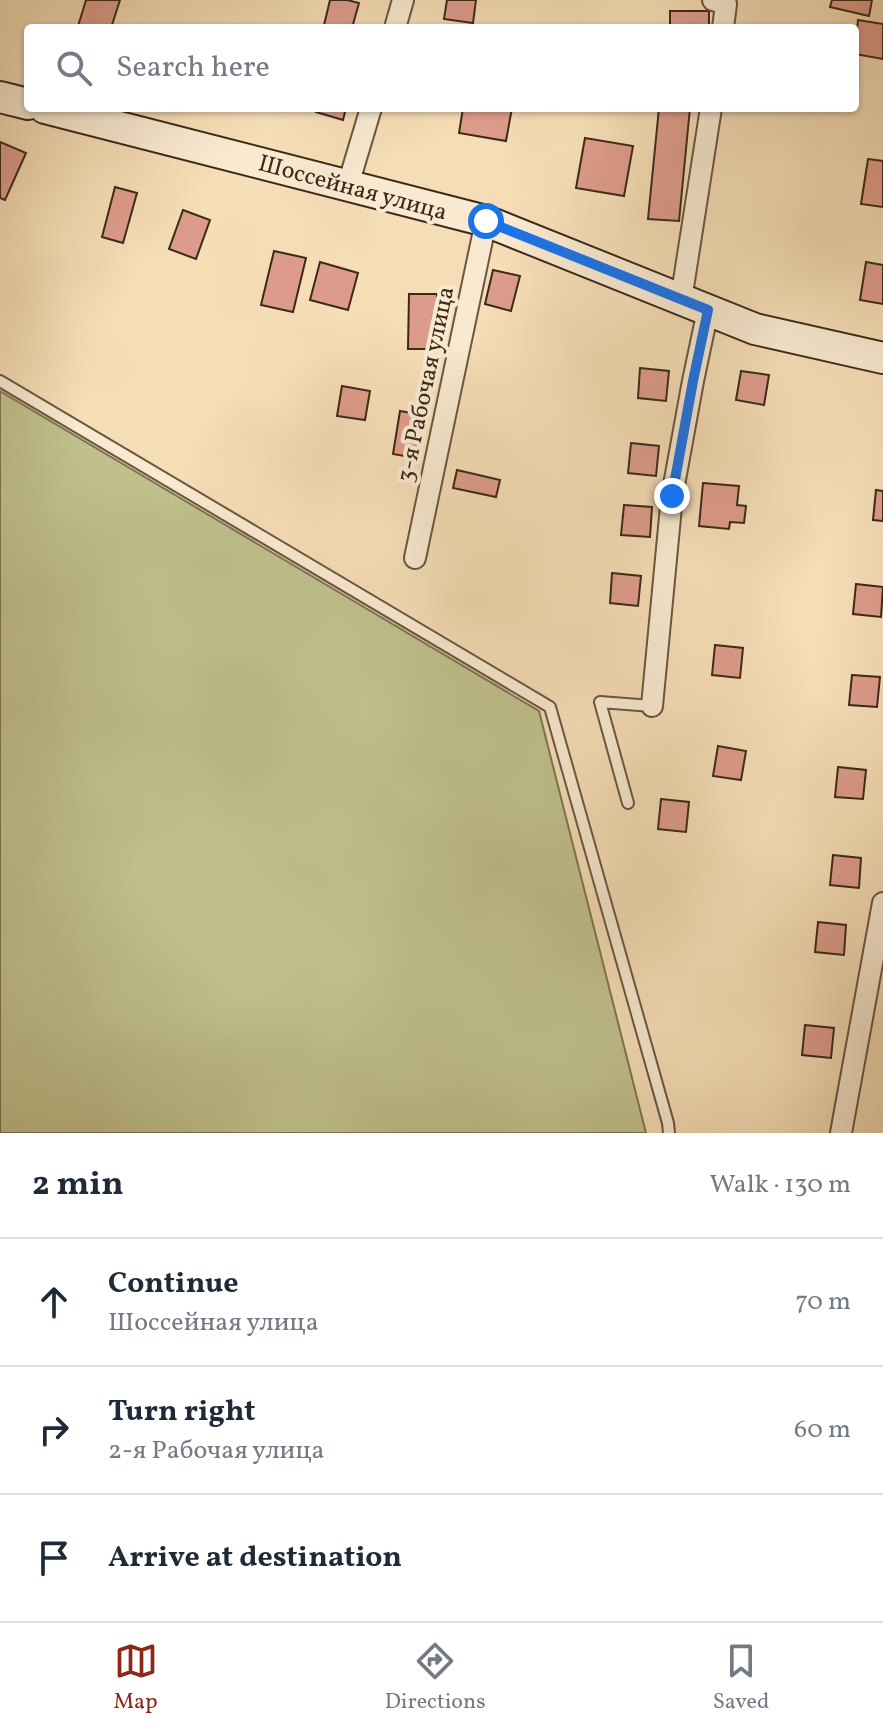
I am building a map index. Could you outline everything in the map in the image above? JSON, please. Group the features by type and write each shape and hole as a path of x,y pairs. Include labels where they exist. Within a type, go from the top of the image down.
{"street":[{"path":"396,24 403,0"},
{"path":"713,0 726,4 724,24"},
{"path":"0,97 24,103"},
{"name":"Шоссейная улица","path":"61,112 486,221 755,329 883,358"},
{"path":"348,185 370,112"},
{"path":"652,706 672,496 693,381 695,305 711,112"},
{"name":"3-я Рабочая улица","path":"415,558 486,221"},
{"path":"841,1133 870,997 883,903"}],"lane":[{"path":"0,381 550,707 669,1133"},
{"path":"628,803 600,702 652,706"}],"green space":[{"path":"0,391 539,711 646,1133 0,1133"}],"building":[{"path":"86,0 120,0 112,24 79,24"},
{"path":"330,0 359,3 353,24 324,24"},
{"path":"447,0 476,0 473,23 444,19"},
{"path":"832,0 872,0 869,16 830,7"},
{"path":"670,11 709,11 709,24 670,24"},
{"path":"858,20 883,24 883,59 859,55"},
{"path":"316,112 345,112 343,120"},
{"path":"462,112 511,112 506,141 459,133"},
{"path":"659,112 690,112 679,221 648,219"},
{"path":"585,138 633,146 624,196 576,188"},
{"path":"0,142 26,153 5,200 0,198"},
{"path":"868,159 883,161 883,207 861,204"},
{"path":"115,187 137,193 123,243 102,237"},
{"path":"183,210 210,220 196,259 169,249"},
{"path":"274,251 306,258 293,312 261,305"},
{"path":"320,262 358,273 348,310 310,300"},
{"path":"866,262 883,265 883,304 860,300"},
{"path":"493,270 520,276 511,311 485,304"},
{"path":"409,294 437,294 437,349 408,349"},
{"path":"640,368 669,371 666,401 638,398"},
{"path":"741,371 769,375 764,405 736,400"},
{"path":"342,386 370,391 365,420 337,416"},
{"path":"400,411 424,415 416,458 393,454"},
{"path":"631,443 659,446 656,476 628,473"},
{"path":"457,470 500,480 496,497 453,488"},
{"path":"703,483 739,486 737,505 746,506 744,523 730,522 729,529 699,526"},
{"path":"876,490 883,491 883,521 873,520"},
{"path":"624,505 652,507 650,537 621,535"},
{"path":"612,573 641,576 638,606 610,603"},
{"path":"856,584 883,587 881,617 853,614"},
{"path":"715,645 743,648 740,678 712,675"},
{"path":"852,675 880,677 877,707 849,705"},
{"path":"718,746 746,751 741,780 713,776"},
{"path":"838,767 866,770 863,799 835,797"},
{"path":"661,799 689,802 686,832 658,829"},
{"path":"833,855 861,858 859,888 830,885"},
{"path":"818,922 846,925 844,955 815,952"},
{"path":"805,1025 834,1028 831,1058 802,1055"}],"route":[{"path":"486,221 708,310 672,496"}]}
